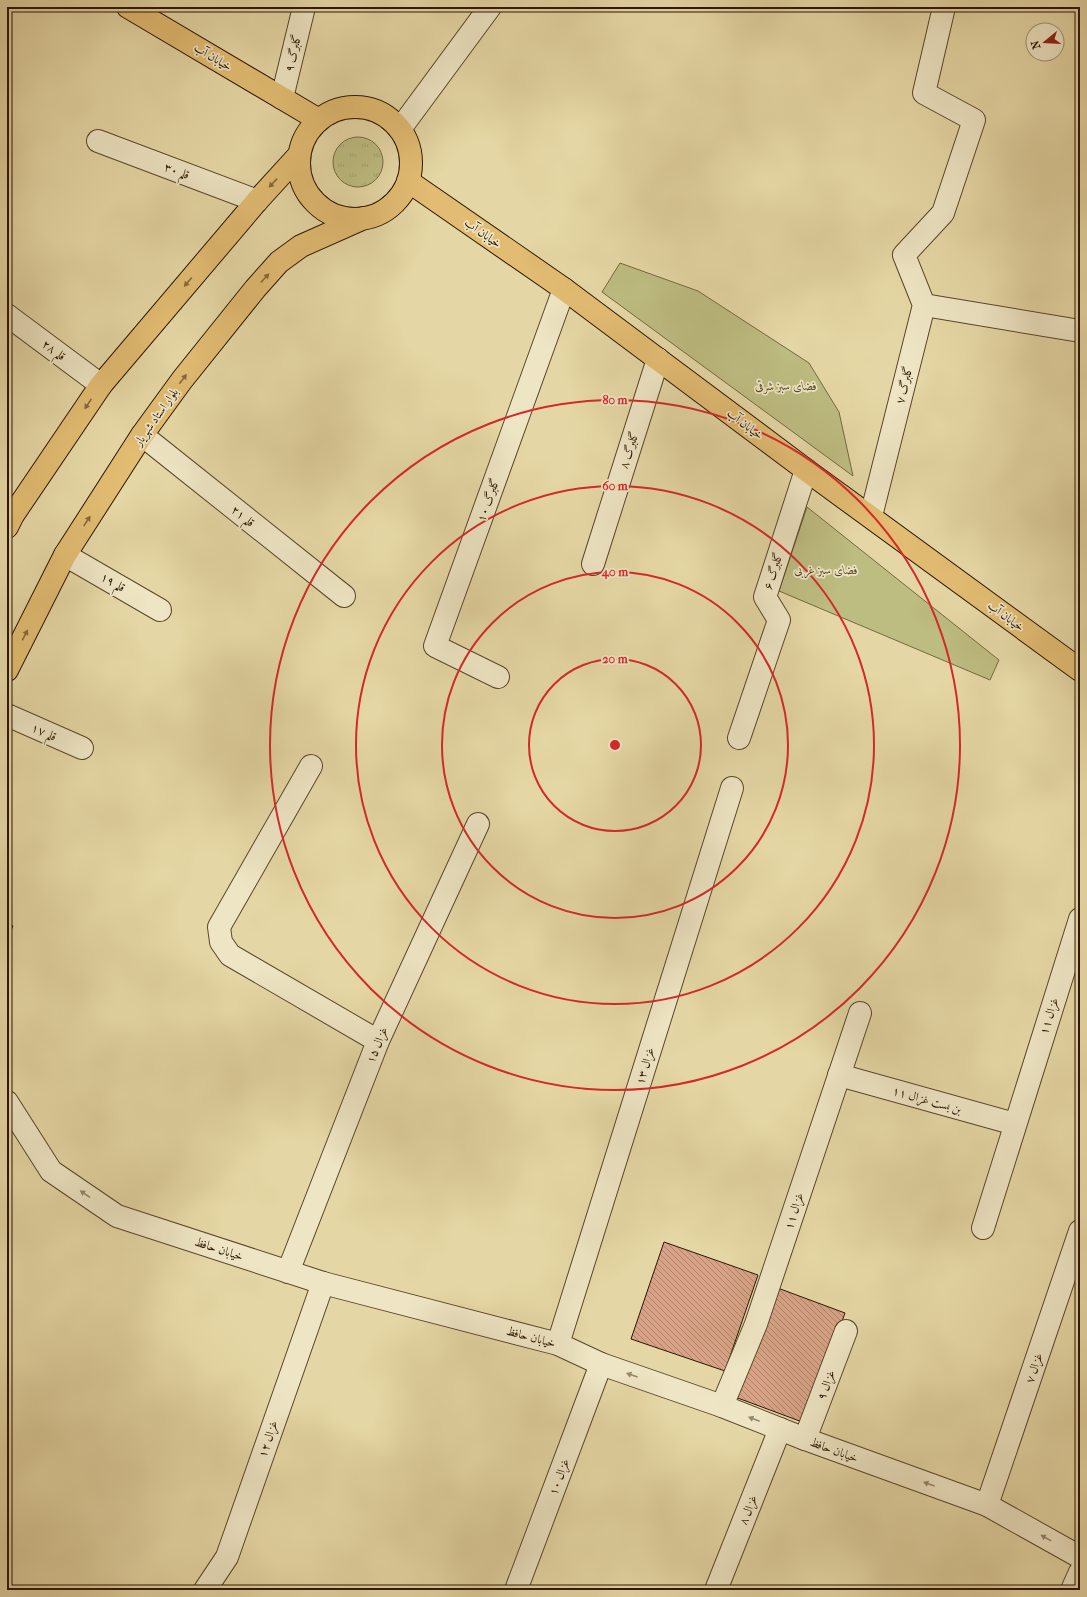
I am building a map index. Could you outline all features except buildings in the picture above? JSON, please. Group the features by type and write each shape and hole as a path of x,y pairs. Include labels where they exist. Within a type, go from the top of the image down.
{"main road":[{"name":"خیابان آب","path":"128,7 319,120"},
{"path":"352,106 370,109 386,116 400,129 409,151 411,163 408,181 401,194 391,205 378,214 364,218 346,218 330,213 316,203 305,189 300,172 299,155 303,142 309,130 319,120 334,110 352,106"},
{"path":"7,527 13,515 101,385 257,200 299,155"},
{"name":"خیابان آب","path":"408,181 564,289 806,470 1080,670"},
{"name":"بلوار استاد شهریار","path":"7,670 65,555 142,435 182,380 255,289 279,262 301,246 364,218"}],"street":[{"name":"گلبرگ ۹","path":"282,98 304,7"},
{"path":"400,129 490,7"},
{"path":"944,7 924,93 974,120 943,213 904,255 924,305 1080,331"},
{"name":"قلم ۳۰","path":"98,141 257,200"},
{"name":"گلبرگ ۱۰","path":"498,677 435,646 564,289"},
{"name":"گلبرگ ۷","path":"871,516 924,305"},
{"name":"قلم ۲۸","path":"7,315 101,385"},
{"name":"گلبرگ ۸","path":"593,564 658,358"},
{"name":"قلم ۲۱","path":"142,435 344,596"},
{"name":"گلبرگ ۶","path":"739,738 780,620 765,597 806,470"},
{"name":"قلم ۱۹","path":"65,555 160,610"},
{"name":"قلم ۱۷","path":"7,715 82,748"},
{"path":"311,766 219,927 221,942 230,956 378,1041"},
{"name":"غزال ۱۳","path":"558,1344 732,788"},
{"name":"غزال ۱۵","path":"288,1272 378,1041 478,824"},
{"name":"غزال ۱۱","path":"983,1228 1080,919"},
{"name":"غزال ۱۱","path":"722,1406 756,1324 860,1013"},
{"name":"بن بست غزال ۱۱","path":"839,1075 1015,1124"},
{"name":"خیابان حافظ","path":"7,1102 51,1171 117,1216 323,1284 558,1344 601,1364 722,1406 805,1439 987,1505 1080,1558"},
{"name":"غزال ۷","path":"987,1505 1080,1231"},
{"name":"غزال ۱۲","path":"205,1590 226,1557 323,1284"},
{"name":"غزال ۹","path":"805,1439 846,1331"},
{"name":"غزال ۱۰","path":"516,1590 601,1364"},
{"name":"غزال ۸","path":"716,1590 780,1429"},
{"path":"1072,1590 1080,1572"}],"green space":[{"path":"358,137 367,139 378,148 383,162 381,171 372,182 358,187 349,185 338,176 333,162 335,153 344,142"},
{"name":"فضای سبز شرقی","path":"620,263 698,291 809,363 839,412 853,476 602,292"},
{"name":"فضای سبز غربی","path":"807,507 999,660 990,680 779,591"}]}
